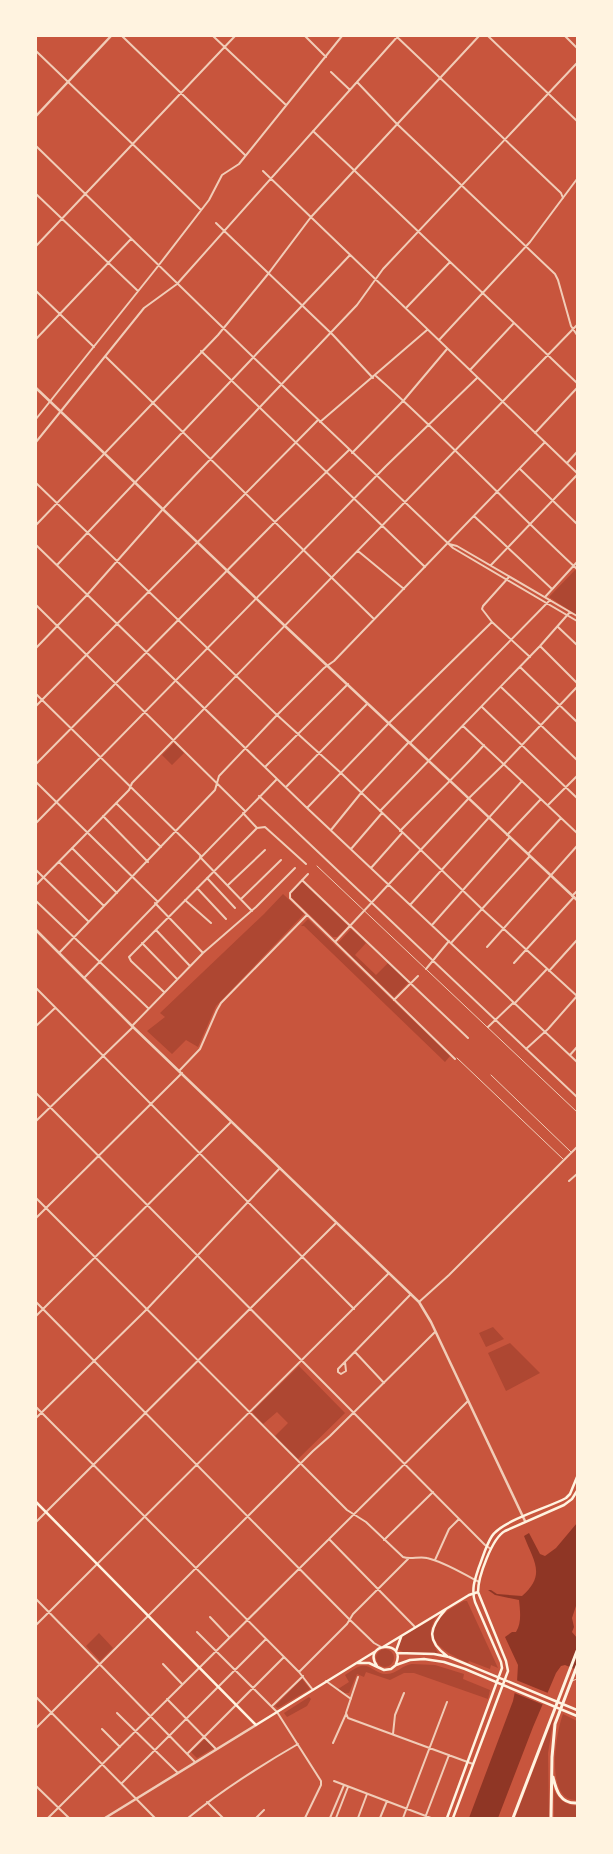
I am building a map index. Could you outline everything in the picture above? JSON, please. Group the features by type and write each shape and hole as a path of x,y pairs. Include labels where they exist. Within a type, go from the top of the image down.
{"main road":[{"path":"447,1818 502,1668 501,1662 475,1602 473,1593 475,1580 487,1547 497,1530 566,1498 570,1494 577,1477"},
{"path":"453,1818 508,1671 506,1661 478,1592 479,1582 491,1549 500,1533 564,1505 572,1499 577,1491"},
{"path":"36,1502 256,1725 449,1606 473,1593 478,1592"},
{"path":"449,1606 435,1622 432,1635 436,1646 449,1657"},
{"path":"396,1665 398,1659 396,1652 398,1642 405,1634"},
{"path":"382,1647 390,1647 396,1652 434,1654 449,1657 577,1710"},
{"path":"377,1651 374,1658 378,1668"},
{"path":"513,1818 577,1651"},
{"path":"355,1664 365,1663 388,1670 396,1665 410,1660 432,1660 454,1665 577,1716"},
{"path":"551,1818 551,1772 555,1724 577,1666"},
{"path":"551,1772 560,1797 566,1802 577,1803"}],"street":[{"path":"36,116 111,36"},
{"path":"122,36 245,155"},
{"path":"213,36 286,105"},
{"path":"36,246 235,36"},
{"path":"305,36 326,56"},
{"path":"36,418 159,266 211,196 222,176 236,166 342,36"},
{"path":"36,442 144,308 177,284 397,36 561,193 563,198"},
{"path":"36,525 224,328 268,274 311,217 479,36"},
{"path":"488,36 577,121"},
{"path":"564,36 577,48"},
{"path":"36,51 201,210"},
{"path":"36,648 87,595 163,509 357,305 375,280 418,231 577,63"},
{"path":"331,72 350,90"},
{"path":"357,82 397,124 555,274 573,330 577,335"},
{"path":"313,131 577,383"},
{"path":"36,146 352,453 457,551 577,621"},
{"path":"263,171 577,474 490,566"},
{"path":"438,340 526,247 577,179"},
{"path":"36,194 138,292"},
{"path":"216,223 330,332 372,378"},
{"path":"36,339 131,239"},
{"path":"56,565 350,255"},
{"path":"406,308 450,262"},
{"path":"36,291 94,347"},
{"path":"470,371 514,323"},
{"path":"36,885 501,402 573,330 577,324"},
{"path":"36,706 296,442 319,421 376,376 427,330"},
{"path":"352,453 404,400 447,349"},
{"path":"201,351 425,567"},
{"path":"106,357 276,521 374,619"},
{"path":"376,376 429,424 497,493 577,569"},
{"path":"36,823 376,476 477,378"},
{"path":"36,388 285,626 577,900"},
{"path":"535,432 577,388"},
{"path":"59,954 88,922 177,832 215,790 219,776 246,747 404,589 545,442"},
{"path":"36,764 227,570 349,450"},
{"path":"566,463 577,452"},
{"path":"520,469 577,524"},
{"path":"36,483 86,533 277,715 340,773 503,929 577,996 545,1032 526,1049"},
{"path":"474,516 552,589"},
{"path":"448,543 453,544 577,616"},
{"path":"36,545 246,747 307,808 577,1062"},
{"path":"358,551 404,589"},
{"path":"544,597 577,562"},
{"path":"509,577 482,607 492,622 530,657"},
{"path":"331,830 361,793 409,742 548,604 550,600"},
{"path":"36,605 217,783 257,828"},
{"path":"351,849 381,812 530,657 570,612"},
{"path":"307,808 340,773 492,622"},
{"path":"558,627 577,646"},
{"path":"540,646 577,683"},
{"path":"520,667 577,722"},
{"path":"265,767 348,684"},
{"path":"501,687 577,760"},
{"path":"335,942 365,912 469,798 541,726 577,687"},
{"path":"36,694 201,856 214,872 252,911"},
{"path":"286,787 368,704"},
{"path":"482,707 577,798"},
{"path":"463,726 577,833"},
{"path":"371,868 401,832 444,785 450,781 484,745"},
{"path":"548,806 577,776"},
{"path":"84,978 156,902 277,779"},
{"path":"410,905 522,781"},
{"path":"36,782 133,877 203,953"},
{"path":"260,796 577,1097"},
{"path":"432,925 541,799"},
{"path":"116,803 161,847"},
{"path":"103,816 148,862"},
{"path":"426,969 482,909 561,818"},
{"path":"164,992 129,959 142,943 257,828 264,826 306,864"},
{"path":"487,947 577,846"},
{"path":"72,848 117,893"},
{"path":"228,885 266,850"},
{"path":"241,899 281,860"},
{"path":"59,862 104,906"},
{"path":"36,1121 203,953 252,911 295,868"},
{"path":"36,870 88,922"},
{"path":"308,874 290,893 289,896 456,1059"},
{"path":"207,878 235,908"},
{"path":"302,880 468,1038"},
{"path":"197,888 226,919"},
{"path":"514,963 577,891"},
{"path":"185,900 211,923"},
{"path":"36,901 148,1008"},
{"path":"36,1218 151,1104 200,1050 221,1003 307,915"},
{"path":"36,930 132,1026 419,1302 435,1332 525,1521"},
{"path":"156,930 190,966"},
{"path":"488,1027 577,940"},
{"path":"142,943 177,979"},
{"path":"394,1000 418,976"},
{"path":"36,988 354,1309"},
{"path":"36,1026 55,1008"},
{"path":"570,1055 577,1047"},
{"path":"36,1092 250,1309 487,1547 491,1549"},
{"path":"36,1316 232,1122"},
{"path":"419,1302 449,1276 577,1147"},
{"path":"36,1418 146,1309 280,1168"},
{"path":"569,1181 577,1174"},
{"path":"36,1198 300,1464 347,1510 366,1522 400,1556 408,1559 424,1558 435,1560 479,1582"},
{"path":"36,1522 336,1223"},
{"path":"36,1625 389,1274"},
{"path":"345,1362 346,1369 344,1373 341,1374 338,1372 338,1369 411,1294"},
{"path":"36,1302 349,1619 374,1643 382,1647"},
{"path":"36,1728 300,1464 354,1413 435,1332"},
{"path":"355,1352 384,1383"},
{"path":"48,1818 468,1401"},
{"path":"36,1407 303,1676 313,1690"},
{"path":"384,1540 433,1492"},
{"path":"435,1560 449,1529 459,1518"},
{"path":"329,1539 415,1627"},
{"path":"299,1672 347,1624 353,1614 377,1589 408,1559"},
{"path":"36,1599 188,1753 195,1762"},
{"path":"210,1617 229,1637"},
{"path":"197,1632 277,1712 321,1783 305,1818"},
{"path":"122,1783 266,1639"},
{"path":"374,1643 377,1651"},
{"path":"188,1753 284,1657"},
{"path":"163,1664 182,1684"},
{"path":"272,1707 303,1676"},
{"path":"333,1743 346,1714 358,1677"},
{"path":"326,1681 351,1699"},
{"path":"393,1734 395,1715 404,1693"},
{"path":"36,1697 155,1818"},
{"path":"167,1699 205,1736 216,1749"},
{"path":"403,1818 447,1702"},
{"path":"118,1713 178,1773"},
{"path":"346,1714 348,1718 473,1764"},
{"path":"106,1818 256,1725"},
{"path":"102,1729 120,1747"},
{"path":"188,1818 207,1802 298,1744"},
{"path":"426,1817 449,1755"},
{"path":"334,1781 431,1818"},
{"path":"330,1818 344,1785"},
{"path":"36,1786 69,1818"},
{"path":"336,1818 348,1787"},
{"path":"358,1818 367,1794"},
{"path":"380,1818 387,1801"},
{"path":"207,1802 223,1818"},
{"path":"256,1818 264,1810"}],"lane":[{"path":"317,866 577,1112"},
{"path":"456,1059 563,1160"},
{"path":"491,1076 571,1152"},
{"path":"565,1682 571,1682 577,1679"}],"shaded area":[{"path":"575,570 577,571 577,615 549,597"},
{"path":"174,743 184,753 172,765 162,755"},
{"path":"302,882 348,926 337,937 333,937 292,898 291,894"},
{"path":"283,894 304,914 216,1006 198,1047 186,1040 172,1054 147,1031 165,1017 160,1013"},
{"path":"308,919 450,1056 445,1062 304,926 301,926"},
{"path":"351,929 366,943 355,955 376,975 388,963 408,983 394,997 338,943"},
{"path":"493,1327 504,1339 486,1347 479,1333"},
{"path":"510,1343 540,1373 506,1391 488,1353"},
{"path":"299,1366 345,1413 298,1459 275,1436 288,1423 277,1412 263,1424 252,1412"},
{"path":"577,1523 577,1603 572,1618 574,1627 572,1632 577,1638 577,1670 565,1665 561,1666 556,1673 533,1727 498,1818 469,1818 513,1701 517,1682 518,1665 505,1637 512,1632 516,1632 518,1628 520,1616 519,1600 495,1595 488,1590 491,1590 497,1594 522,1596 530,1588 536,1574 534,1560 524,1536 529,1533 540,1554 545,1556 556,1548"},
{"path":"464,1601 467,1601 498,1668 491,1665 490,1669 469,1661 468,1663 452,1655 438,1645 434,1638 433,1631 443,1615"},
{"path":"436,1617 431,1628 431,1635 438,1653 403,1652 397,1649 403,1636"},
{"path":"99,1633 113,1648 100,1661 86,1646"},
{"path":"385,1649 391,1652 394,1658 391,1664 385,1667 379,1664 376,1658 379,1652"},
{"path":"412,1664 435,1665 464,1674 463,1679 490,1690 488,1699 414,1673 404,1673 390,1680 366,1672 364,1677 357,1674 349,1693 345,1693 338,1689 349,1682 345,1675 355,1668 365,1666 383,1674 391,1674 405,1666"},
{"path":"302,1679 310,1689 278,1708 275,1706"},
{"path":"309,1697 311,1699 307,1706 287,1717 284,1713"},
{"path":"563,1714 577,1721 577,1800 567,1798 560,1790 556,1778 556,1750 560,1723"},
{"path":"554,1716 548,1753 549,1818 515,1818"},
{"path":"205,1739 214,1748 197,1758 191,1752"},
{"path":"554,1790 558,1797 563,1801 577,1806 577,1817 554,1818"}],"pier":[{"path":"516,1680 548,1693 544,1705 512,1692"}]}
